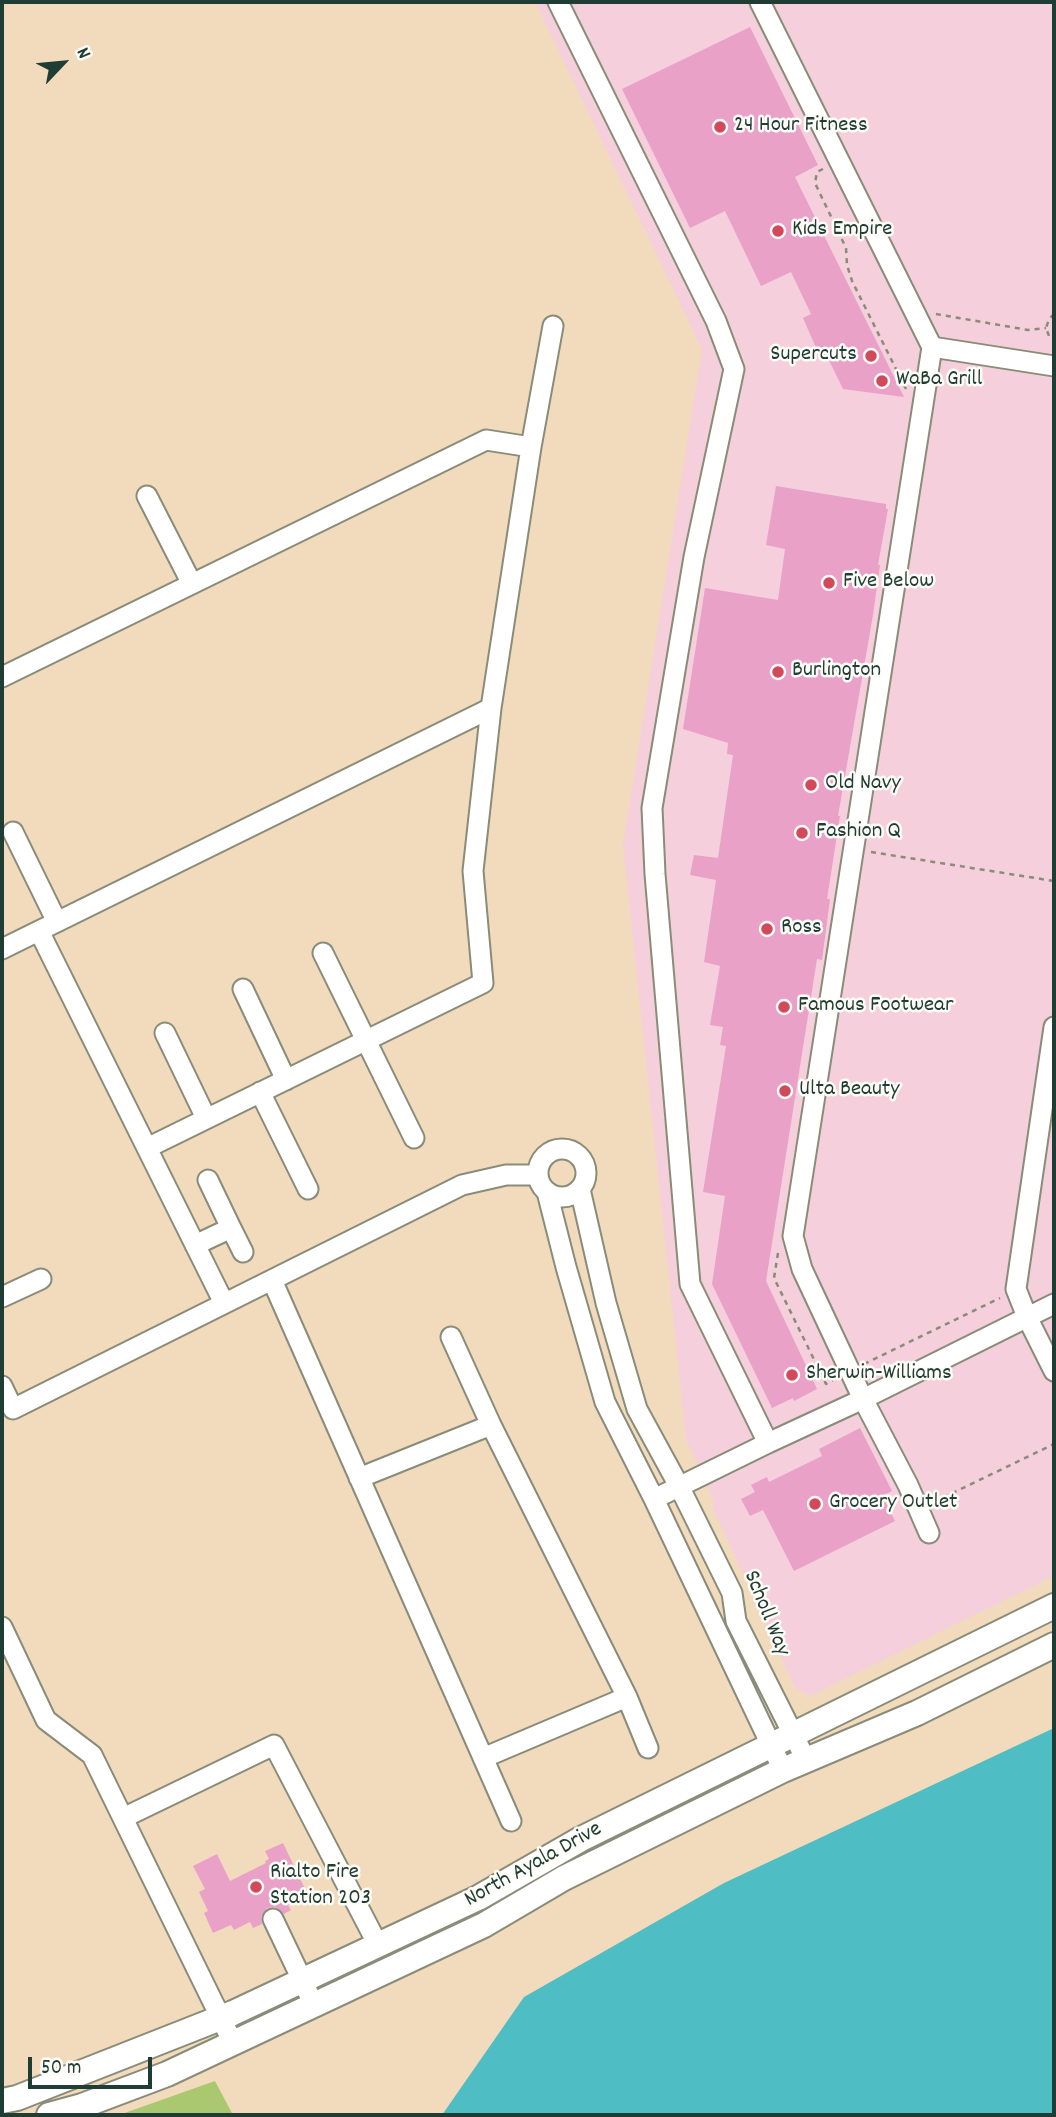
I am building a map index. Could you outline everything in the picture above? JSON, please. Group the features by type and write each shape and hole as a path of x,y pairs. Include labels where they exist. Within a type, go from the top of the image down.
{"main road":[{"name":"North Ayala Drive","path":"2,2101 17,2098 220,2018 302,1981 478,1898 580,1839 1054,1605"},
{"name":"North Ayala Drive","path":"49,2115 82,2106 167,2074 484,1925 564,1878 783,1770 917,1713 1054,1645"}],"street":[{"path":"558,2 716,321 734,369 694,557 652,808 655,874 690,1284 768,1443"},
{"path":"760,2 932,347 793,1236 802,1269 929,1534"},
{"path":"147,1148 483,983 473,871 491,708 531,447 553,326"},
{"path":"932,347 1054,366"},
{"path":"2,677 486,440 531,447"},
{"path":"147,496 192,584"},
{"path":"2,948 491,708"},
{"path":"13,832 57,922"},
{"path":"39,931 224,1303"},
{"path":"323,953 414,1139"},
{"path":"243,989 286,1080"},
{"path":"1054,1027 1016,1289 1054,1371"},
{"path":"165,1033 206,1118"},
{"path":"260,1092 308,1189"},
{"path":"2,1386 13,1409 462,1185 506,1175 543,1184 561,1197 568,1196 580,1189 584,1182 584,1166 575,1153 567,1150 551,1152 540,1163 543,1184"},
{"path":"208,1180 243,1252"},
{"name":"Scholl Way","path":"543,1184 605,1402 782,1738 806,1760"},
{"name":"Scholl Way","path":"580,1189 596,1261 637,1409 680,1486 732,1593 736,1621 782,1738 783,1770"},
{"path":"195,1245 231,1228"},
{"path":"566,1267 596,1261"},
{"path":"2,1297 41,1279"},
{"path":"272,1280 511,1821"},
{"path":"654,1499 1054,1304"},
{"path":"452,1337 491,1425 628,1697 649,1748"},
{"path":"359,1478 491,1425"},
{"path":"2,1627 46,1720 92,1755 233,2043"},
{"path":"483,1758 628,1697"},
{"path":"122,1818 274,1745 378,1945"},
{"path":"273,1919 314,2005"}],"path":[{"path":"824,168 817,172 815,183 846,248 852,281 910,396"},
{"path":"930,313 1028,330 1046,328"},
{"path":"1054,314 1046,328 1049,337 1054,341"},
{"path":"866,851 1054,881"},
{"path":"778,1253 774,1278 826,1384 840,1376"},
{"path":"861,1366 1006,1295"},
{"path":"929,1505 1054,1444"}],"shaded area":[{"path":"535,2 1054,2 1054,1576 810,1696 795,1688 713,1508 713,1499 686,1439 623,845 702,349"}],"green space":[{"path":"215,2081 233,2115 119,2115"}],"water":[{"path":"1054,1728 1054,2115 442,2115 524,1997 724,1883"}],"building":[{"name":"24 Hour Fitness","path":"750,27 818,165 795,177 904,397 843,389 827,356 821,359 803,318 811,314 791,272 761,286 725,211 690,228 622,89"},
{"path":"776,486 886,504 888,509 873,615 838,816 822,960 817,959 766,1281 817,1389 794,1401 793,1398 772,1408 712,1284 725,1196 703,1192 726,1046 720,1045 723,1027 710,1025 720,966 704,962 716,880 690,875 694,855 718,858 733,755 727,754 728,743 683,729 705,588 778,600 785,549 766,545"},
{"name":"Grocery Outlet","path":"860,1428 892,1491 882,1496 895,1521 794,1571 763,1510 750,1516 741,1499 755,1492 751,1485 767,1477 769,1482 822,1456 819,1449"},
{"name":"Rialto Fire Station 203","path":"283,1843 308,1895 288,1905 291,1910 284,1914 275,1907 267,1908 261,1917 262,1924 253,1928 250,1922 234,1930 231,1925 213,1933 204,1913 208,1911 199,1892 205,1889 193,1866 217,1854 230,1881 266,1863 269,1859 265,1851"}],"place":[{"name":"24 Hour Fitness","path":"720,127"},
{"name":"Kids Empire","path":"778,231"},
{"name":"Supercuts","path":"871,356"},
{"name":"WaBa Grill","path":"882,381"},
{"name":"Five Below","path":"829,583"},
{"name":"Burlington","path":"778,672"},
{"name":"Old Navy","path":"811,785"},
{"name":"Fashion Q","path":"802,833"},
{"name":"Ross","path":"767,929"},
{"name":"Famous Footwear","path":"784,1007"},
{"name":"Ulta Beauty","path":"785,1091"},
{"name":"Sherwin-Williams","path":"792,1375"},
{"name":"Grocery Outlet","path":"815,1504"},
{"name":"Rialto Fire Station 203","path":"256,1887"}]}
